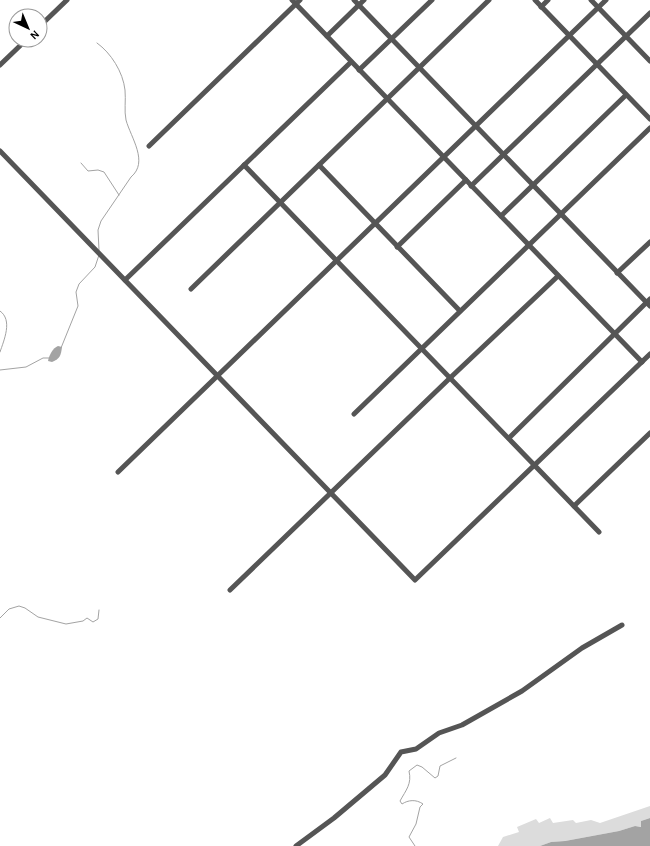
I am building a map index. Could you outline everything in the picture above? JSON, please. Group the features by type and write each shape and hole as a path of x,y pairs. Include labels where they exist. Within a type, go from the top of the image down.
{"street":[{"path":"48,18 67,0"},
{"path":"149,146 294,2 300,0"},
{"path":"354,0 503,155 649,303 614,334 509,438"},
{"path":"327,36 364,0"},
{"path":"359,70 432,0"},
{"path":"191,289 489,0"},
{"path":"535,0 650,119"},
{"path":"541,7 548,0"},
{"path":"591,0 650,61"},
{"path":"118,472 606,0"},
{"path":"294,2 642,362"},
{"path":"471,186 650,13"},
{"path":"0,65 18,48"},
{"path":"125,280 351,62"},
{"path":"500,216 626,95"},
{"path":"354,414 650,128"},
{"path":"0,151 415,580 650,354"},
{"path":"244,165 599,532"},
{"path":"319,165 460,312"},
{"path":"397,247 466,180"},
{"path":"618,273 650,242"},
{"path":"230,590 558,276"},
{"path":"574,506 650,433"},
{"path":"296,846 334,818 385,775 395,758 401,752 416,749 439,733 462,725 522,691 582,648 622,625"}],"shaded area":[{"path":"58,346 62,347 60,356 57,360 52,362 48,361 54,348"},
{"path":"650,806 650,818 641,821 642,827 635,826 619,831 565,841 551,842 540,846 498,846 503,837 519,832 517,827 536,819 539,823 550,818 553,823 573,820 576,823 591,820 600,823"},
{"path":"650,818 650,846 540,846 551,842 565,841 619,831 635,826 641,827 641,821"}],"waterway":[{"path":"97,43 107,52 116,64 122,76 125,90 126,120 139,157 139,164 136,171 101,221 98,230 99,250"},
{"path":"81,163 88,171 98,170 104,172 119,195"},
{"path":"61,348 78,306 76,292 79,284 95,267 99,255"},
{"path":"0,311 4,315 7,325 0,352"},
{"path":"0,370 26,367 43,358 49,358"},
{"path":"0,618 9,609 19,606 25,608 38,617 66,624 83,621 87,618 93,622 98,619 99,610"},
{"path":"415,846 409,837 416,824 420,807 423,804 418,801 402,804 400,801 410,780 409,771 417,765 422,767 435,778 438,776 440,766 456,758"}]}
